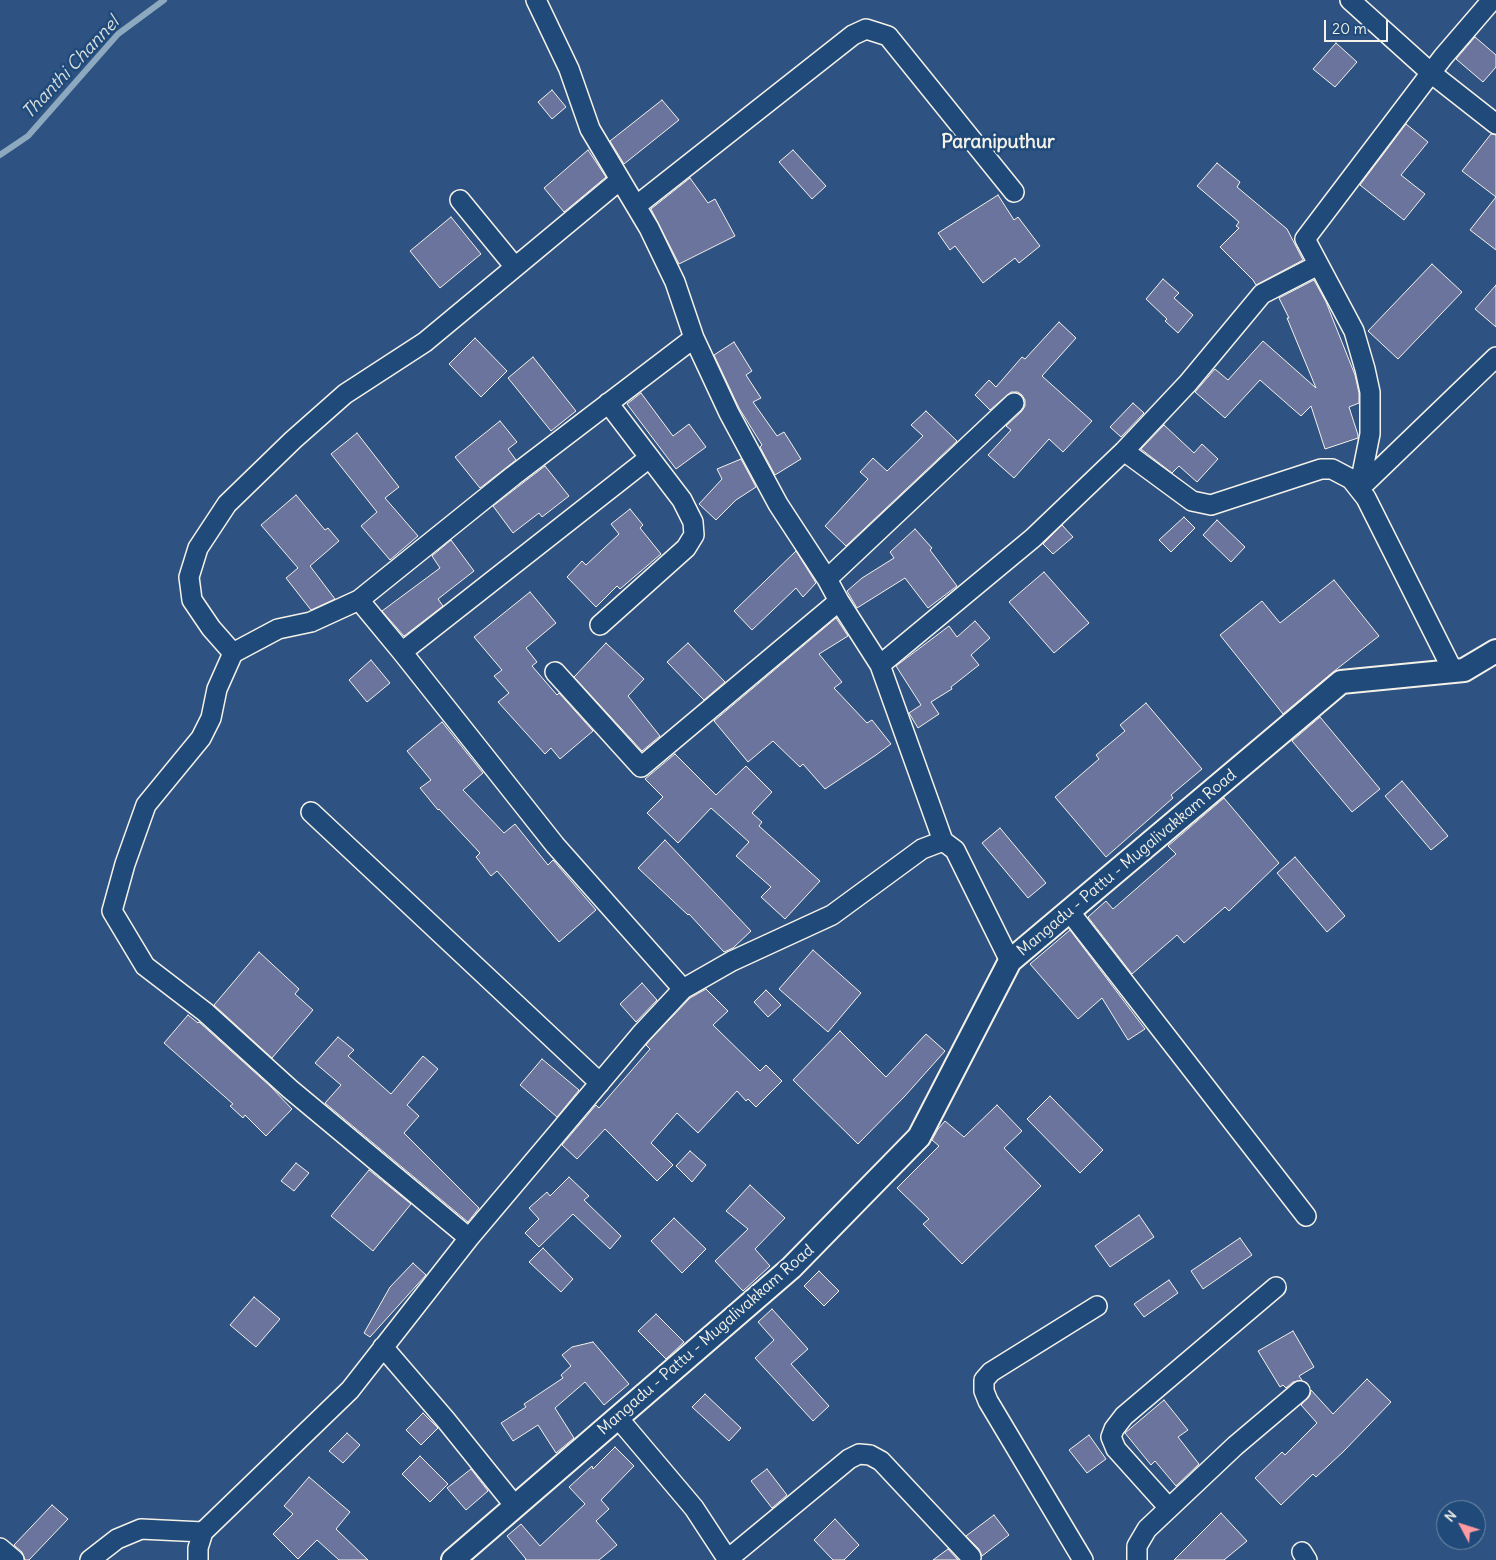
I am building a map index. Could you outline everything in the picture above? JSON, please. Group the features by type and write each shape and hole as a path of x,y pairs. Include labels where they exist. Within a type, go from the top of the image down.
{"street":[{"path":"536,0 569,69 590,129 649,228 675,282 694,338 729,413 778,504 828,579 839,601 880,666 943,841 955,850 1010,961"},
{"path":"1350,0 1431,73 1496,124"},
{"path":"1359,489 1370,434 1370,392 1365,368 1354,331 1305,239 1431,73 1492,0"},
{"path":"636,206 853,35 866,29 888,36 1014,192"},
{"path":"233,653 211,628 192,600 189,576 198,548 227,504 293,440 345,394 425,342 620,180"},
{"path":"460,200 515,267"},
{"path":"880,666 1033,538 1124,451 1188,383 1262,294 1318,265"},
{"path":"469,1238 290,1089 205,1012 145,966 112,911 125,864 146,805 202,738 211,718 217,689 233,653 278,629 311,622 358,600 513,476 694,338"},
{"path":"1359,489 1496,357"},
{"path":"828,579 1014,402"},
{"path":"600,625 686,548 694,535 693,522 682,500 608,403"},
{"path":"1124,451 1192,501 1211,505 1321,469 1332,469 1351,479 1366,498 1453,672"},
{"path":"402,652 649,458"},
{"path":"358,600 402,652 554,845 683,989"},
{"path":"555,672 641,768 839,601"},
{"name":"Mangadu - Pattu - Mugalivakkam Road","path":"453,1560 791,1268 919,1137 1010,961 1341,682 1464,670 1496,651"},
{"path":"311,812 600,1083"},
{"path":"198,1560 198,1548 204,1532 350,1390 469,1238 600,1083 683,989 732,961 832,915 922,850 943,841"},
{"path":"1069,911 1306,1216"},
{"path":"1169,1508 1116,1449 1111,1437 1114,1429 1124,1416 1276,1287"},
{"path":"1083,1560 988,1401 984,1391 984,1380 991,1372 1097,1306"},
{"path":"383,1347 445,1419 515,1506"},
{"path":"1137,1560 1137,1546 1147,1529 1235,1446 1300,1391"},
{"path":"618,1418 694,1508 728,1560 849,1459 860,1454 870,1455 881,1461 971,1556"},
{"path":"90,1560 117,1539 141,1529 204,1532"},
{"path":"0,1548 14,1560"}],"building":[{"path":"1475,37 1496,55 1496,67 1483,82 1456,59"},
{"path":"1336,43 1357,62 1335,87 1313,69"},
{"path":"552,90 566,107 552,119 538,102"},
{"path":"662,100 679,120 624,164 610,141"},
{"path":"1406,124 1428,142 1401,175 1425,194 1404,220 1360,185"},
{"path":"1491,134 1496,135 1496,197 1462,171"},
{"path":"588,150 606,177 564,212 544,188"},
{"path":"793,150 826,186 812,199 779,162"},
{"path":"1217,163 1240,182 1237,187 1287,229 1303,260 1256,285 1220,247 1239,228 1236,226 1239,222 1197,186"},
{"path":"690,178 708,203 715,199 735,236 679,264 651,209"},
{"path":"998,195 1014,220 1018,217 1040,246 1019,263 1015,258 983,283 955,246 950,250 938,233"},
{"path":"1496,197 1496,250 1470,230"},
{"path":"451,217 481,254 440,288 410,251"},
{"path":"1432,264 1462,292 1398,359 1368,331"},
{"path":"1163,279 1179,293 1174,298 1193,315 1178,333 1165,321 1167,319 1146,299"},
{"path":"1314,280 1326,302 1355,375 1359,393 1359,403 1349,407 1358,438 1325,449 1311,406 1301,416 1260,380 1225,418 1195,392 1215,369 1228,380 1263,341 1316,388 1287,318 1289,318 1279,298"},
{"path":"1496,285 1496,327 1475,309"},
{"path":"1059,322 1076,338 1042,376 1092,421 1063,452 1049,439 1014,478 988,455 1011,430 1006,426 1022,411 1025,406 1025,400 1018,392 1011,392 990,410 975,395 989,380 996,387 1022,357 1025,359"},
{"path":"475,338 507,371 481,397 449,364"},
{"path":"734,342 752,371 746,375 761,398 753,402 777,436 784,432 801,459 775,475 760,447 762,445 739,408 714,355"},
{"path":"533,357 576,411 551,431 508,378"},
{"path":"641,393 673,436 689,424 706,447 676,469 627,404"},
{"path":"1133,403 1144,413 1121,437 1110,427"},
{"path":"926,411 957,441 846,546 825,526 868,479 860,472 873,458 887,471 923,436 911,425"},
{"path":"500,421 517,442 508,449 516,460 480,488 455,457"},
{"path":"1164,425 1194,453 1202,444 1218,459 1197,482 1179,466 1172,473 1141,449"},
{"path":"357,433 399,487 385,498 418,536 390,560 361,526 377,512 331,454"},
{"path":"741,459 756,487 736,500 716,520 699,504 722,479 717,469"},
{"path":"545,466 569,496 542,517 539,513 513,533 493,506"},
{"path":"296,495 325,530 328,528 339,541 310,566 335,599 311,610 286,578 298,568 261,525"},
{"path":"630,509 643,525 640,528 661,554 620,589 617,586 596,607 567,577 582,561 586,565 619,534 611,524"},
{"path":"1184,517 1195,528 1171,552 1159,540"},
{"path":"1217,520 1245,547 1231,562 1203,535"},
{"path":"1062,525 1073,537 1053,554 1043,544"},
{"path":"915,529 932,548 930,550 957,586 928,608 905,578 857,608 847,591 862,578 894,558 890,552"},
{"path":"451,540 474,571 438,599 443,606 404,636 382,611 440,568 432,556"},
{"path":"796,551 816,583 803,597 796,588 752,630 734,611"},
{"path":"1044,572 1089,623 1054,653 1009,602"},
{"path":"1334,580 1379,636 1283,714 1220,635 1262,601 1280,623"},
{"path":"530,592 556,623 526,648 537,662 532,666 557,695 559,693 593,731 560,759 551,748 545,754 498,702 509,693 494,676 502,670 474,637"},
{"path":"836,618 848,636 819,654 842,682 834,688 867,723 872,720 891,744 825,789 803,764 800,767 773,741 748,762 714,721"},
{"path":"975,621 990,638 971,655 979,665 951,687 952,689 931,702 939,714 918,728 909,713 921,705 896,666 949,626 957,637"},
{"path":"606,643 644,679 628,696 660,736 642,751 574,677"},
{"path":"688,643 725,682 704,700 667,662"},
{"path":"371,660 390,683 367,702 349,680"},
{"path":"1146,703 1202,769 1171,795 1173,798 1106,857 1055,797 1099,759 1096,755 1125,731 1120,725"},
{"path":"1320,717 1380,789 1352,812 1292,741"},
{"path":"442,722 483,773 463,790 504,833 515,824 548,865 553,860 596,910 559,942 497,871 491,876 476,857 480,853 438,810 420,788 431,780 407,751"},
{"path":"675,754 716,795 746,766 772,792 752,813 762,822 759,826 820,881 785,919 761,897 771,887 736,856 749,842 711,808 678,843 647,813 663,797 645,779"},
{"path":"1402,781 1448,836 1431,850 1385,796"},
{"path":"1224,798 1279,863 1229,911 1225,907 1184,943 1177,935 1132,974 1088,917 1106,901 1113,909 1176,854 1168,846"},
{"path":"1000,828 1046,883 1028,898 982,843"},
{"path":"665,840 751,931 733,948 724,952 689,914 638,868"},
{"path":"1295,857 1345,916 1327,932 1277,873"},
{"path":"1070,930 1145,1029 1128,1040 1102,998 1078,1019 1030,964"},
{"path":"813,950 861,993 828,1032 779,989"},
{"path":"259,952 299,989 295,994 313,1010 272,1058 214,1005"},
{"path":"642,983 657,1000 636,1022 620,1004"},
{"path":"706,989 728,1011 713,1025 760,1071 766,1065 782,1081 756,1107 748,1099 746,1101 737,1091 698,1133 677,1113 651,1143 673,1165 657,1181 605,1129 577,1159 562,1145 596,1105 599,1108 650,1049 646,1045 649,1041 690,998"},
{"path":"766,990 781,1005 768,1017 754,1002"},
{"path":"188,1015 199,1022 271,1087 292,1109 266,1136 245,1115 243,1118 230,1106 233,1104 164,1043"},
{"path":"840,1031 886,1077 926,1034 945,1051 905,1096 858,1144 793,1080"},
{"path":"338,1037 354,1050 348,1056 391,1094 423,1056 438,1069 407,1105 419,1116 404,1133 479,1208 468,1222 325,1103 341,1085 315,1063"},
{"path":"542,1059 579,1090 557,1117 520,1085"},
{"path":"1050,1096 1103,1150 1080,1173 1027,1119"},
{"path":"997,1105 1022,1131 1004,1148 1041,1186 962,1264 923,1224 929,1219 897,1188 939,1146 932,1140 945,1121 964,1137"},
{"path":"690,1151 706,1165 692,1182 676,1166"},
{"path":"296,1163 309,1173 294,1191 281,1181"},
{"path":"369,1170 411,1204 373,1251 331,1216"},
{"path":"569,1177 589,1196 584,1200 621,1236 610,1249 573,1214 539,1247 525,1233 539,1219 529,1208 547,1192 550,1196"},
{"path":"750,1185 785,1218 755,1249 770,1266 743,1291 715,1261 748,1229 726,1211"},
{"path":"1139,1215 1154,1237 1110,1267 1095,1246"},
{"path":"674,1218 706,1249 682,1273 651,1241"},
{"path":"1240,1238 1252,1255 1203,1289 1191,1271"},
{"path":"543,1248 573,1279 561,1292 529,1262"},
{"path":"413,1263 426,1275 370,1337 364,1333 390,1287"},
{"path":"819,1271 839,1291 824,1306 804,1286"},
{"path":"1169,1280 1178,1293 1144,1317 1134,1304"},
{"path":"254,1297 280,1319 256,1347 230,1325"},
{"path":"772,1309 808,1349 791,1364 829,1406 813,1421 755,1358 774,1340 758,1322"},
{"path":"656,1314 684,1342 666,1359 638,1331"},
{"path":"1293,1331 1314,1367 1299,1376 1302,1380 1293,1382 1286,1388 1283,1385 1280,1387 1258,1351"},
{"path":"593,1342 629,1384 604,1405 585,1382 555,1408 574,1438 556,1453 538,1425 513,1441 501,1423 526,1407 524,1404 563,1378 561,1375 571,1366 562,1355 572,1347"},
{"path":"1367,1379 1391,1402 1343,1452 1316,1477 1313,1474 1281,1505 1255,1478 1282,1452 1285,1455 1317,1423 1301,1405 1310,1395 1311,1390 1333,1414"},
{"path":"705,1394 741,1428 729,1441 692,1407"},
{"path":"1164,1400 1188,1430 1178,1437 1199,1464 1176,1486 1155,1461 1151,1465 1125,1433"},
{"path":"423,1413 438,1428 421,1445 406,1430"},
{"path":"347,1433 360,1445 343,1463 329,1451"},
{"path":"1089,1435 1106,1459 1087,1473 1069,1450"},
{"path":"615,1447 634,1466 601,1500 609,1509 596,1521 617,1545 599,1560 525,1560 507,1536 521,1524 540,1546 585,1504 569,1487 592,1466 593,1469"},
{"path":"420,1456 448,1484 430,1502 402,1474"},
{"path":"471,1469 488,1491 466,1510 447,1488"},
{"path":"767,1469 787,1495 772,1508 751,1481"},
{"path":"309,1477 350,1512 336,1529 368,1560 339,1560 317,1540 298,1559 273,1534 293,1514 284,1506"},
{"path":"52,1505 68,1519 29,1560 25,1560 22,1552 14,1545"},
{"path":"1221,1513 1247,1541 1224,1560 1174,1560"},
{"path":"994,1515 1009,1535 982,1556 979,1549 966,1536"},
{"path":"835,1519 859,1545 844,1560 833,1560 814,1540"},
{"path":"948,1549 958,1560 933,1560"}],"waterway":[{"name":"Thanthi Channel","path":"0,155 28,136 118,34 164,0"}],"district":[{"name":"Paraniputhur","path":"998,143"}]}
